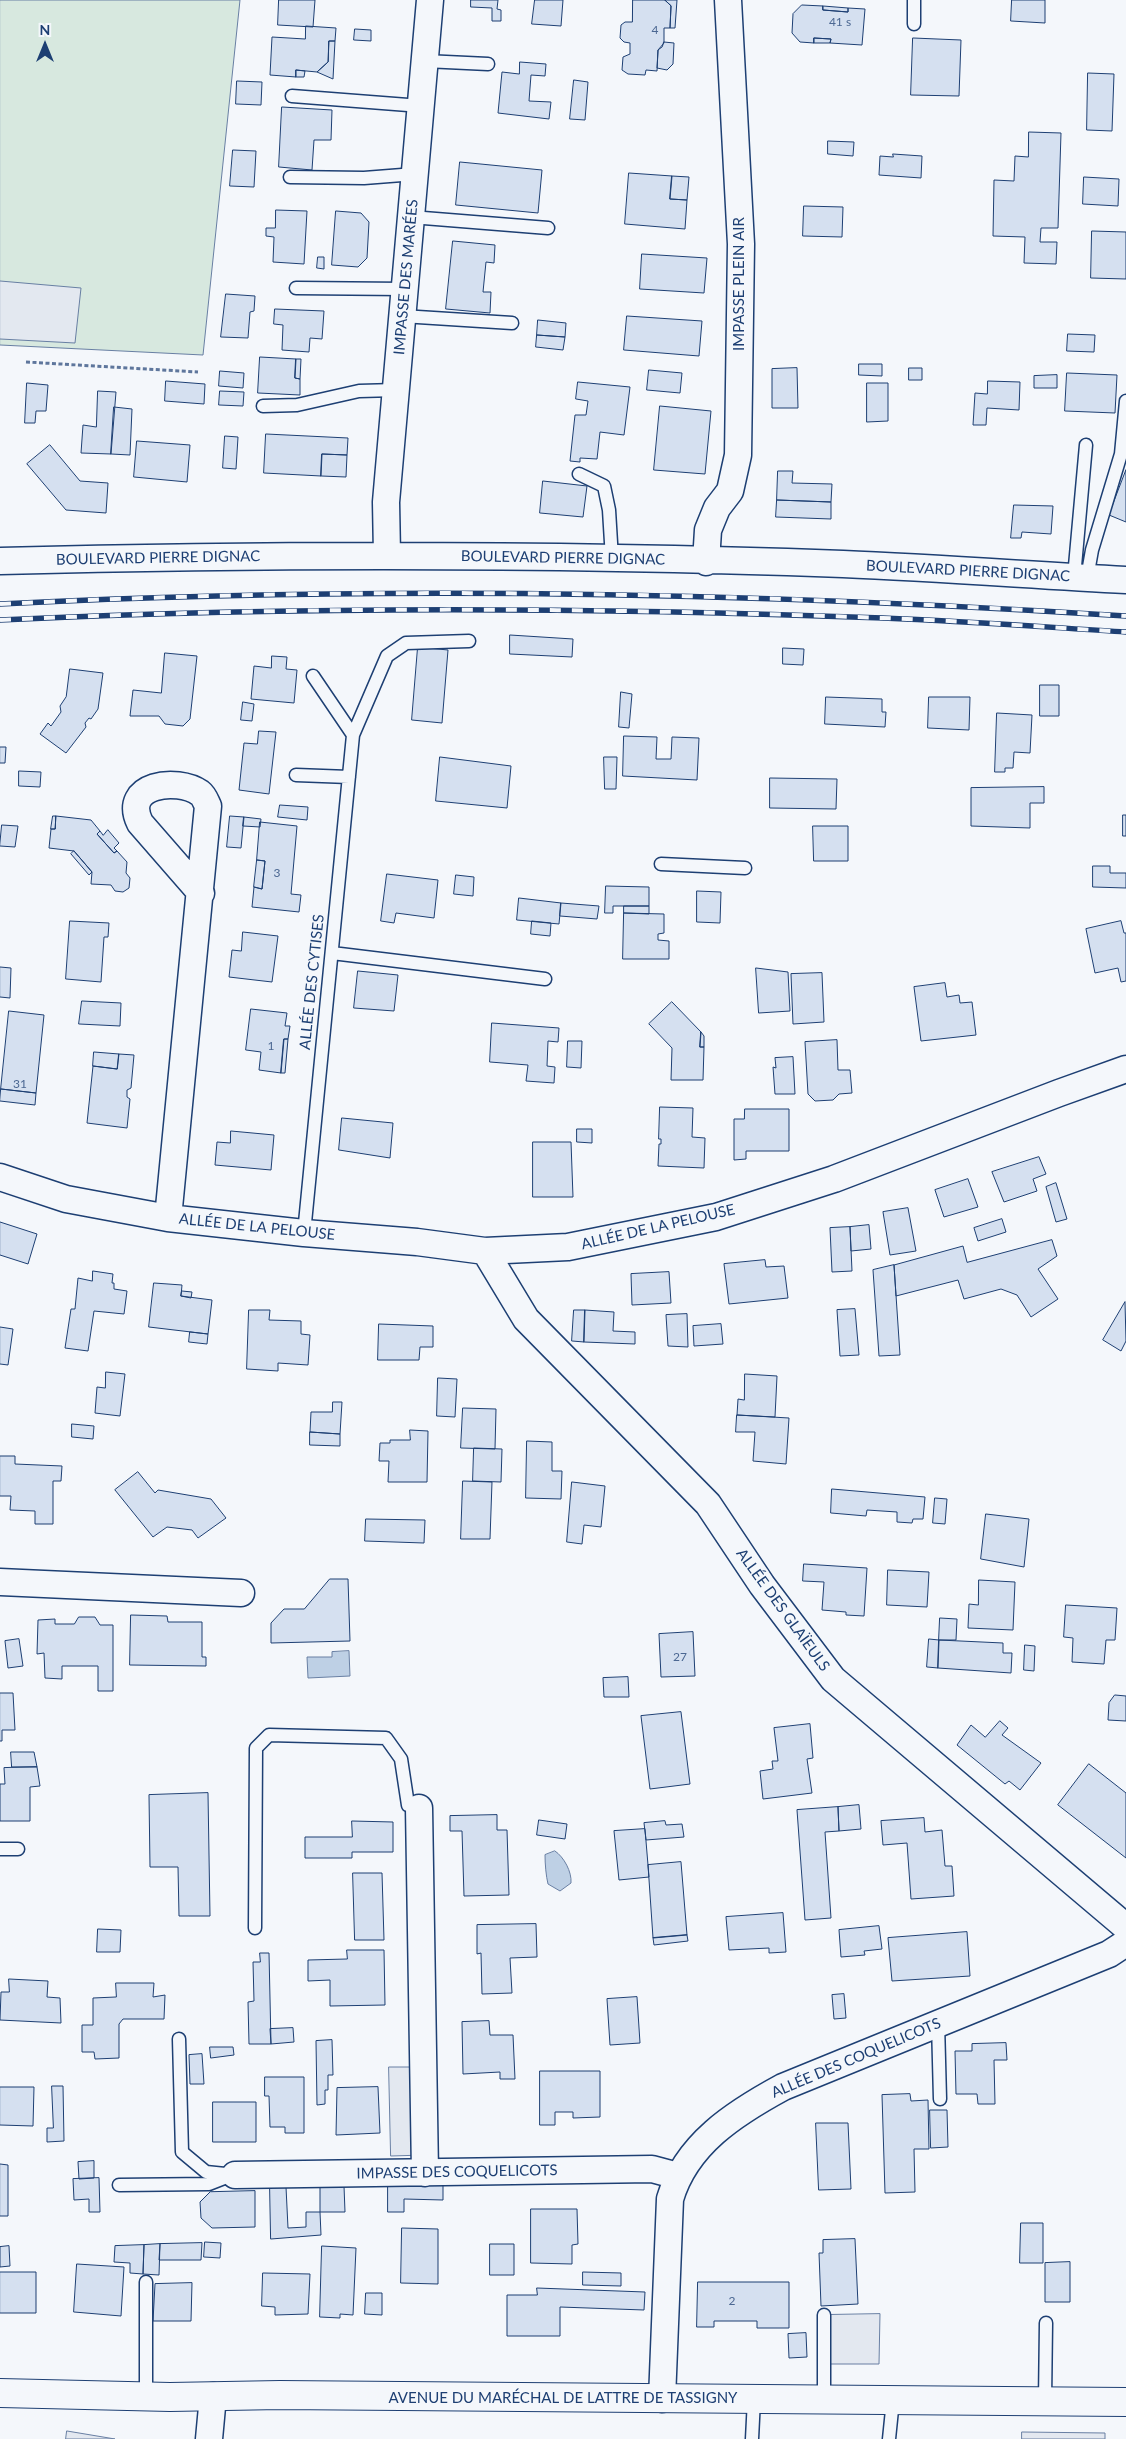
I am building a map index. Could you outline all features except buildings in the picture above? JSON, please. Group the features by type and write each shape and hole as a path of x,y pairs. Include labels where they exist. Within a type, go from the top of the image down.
{"main road":[{"name":"AVENUE DU MARÉCHAL DE LATTRE DE TASSIGNY","path":"0,2393 146,2396 1126,2402"}],"street":[{"name":"IMPASSE DES MARÉES","path":"387,555 386,502 430,0"},
{"name":"IMPASSE PLEIN AIR","path":"706,562 708,530 717,508 730,491 738,455 741,244 728,0"},
{"name":"BOULEVARD PIERRE DIGNAC","path":"0,561 387,555 844,564 1126,580"},
{"name":"ALLÉE DE LA PELOUSE","path":"168,1218 201,893"},
{"name":"ALLÉE DE LA PELOUSE","path":"0,1177 66,1199 168,1218 304,1233 417,1242 485,1251 568,1247 716,1216 834,1179 1126,1069"},
{"name":"ALLÉE DES GLAÏEULS","path":"485,1251 526,1319 708,1504 762,1585 833,1679 1126,1927"},
{"path":"0,1582 241,1593"},
{"path":"419,1808 425,2173"},
{"name":"ALLÉE DES COQUELICOTS","path":"662,2399 668,2213 678,2176 688,2160 718,2128 732,2116 796,2081 1109,1954 1126,1944"},
{"name":"IMPASSE DES COQUELICOTS","path":"234,2174 652,2169 678,2176"},
{"path":"209,2439 213,2396"}],"lane":[{"path":"914,0 914,24"},
{"path":"425,61 488,64"},
{"path":"292,96 421,106"},
{"path":"290,177 364,178 415,174"},
{"path":"411,217 548,228"},
{"path":"296,288 405,289"},
{"path":"402,316 512,323"},
{"path":"263,406 297,405 359,391 396,390"},
{"path":"1081,578 1092,550 1121,454 1126,401"},
{"path":"1081,578 1086,445"},
{"path":"579,474 604,486 610,510 612,559"},
{"name":"ALLÉE DES CYTISES","path":"304,1233 353,735 387,656 406,643 469,641"},
{"path":"313,676 353,735"},
{"path":"296,775 349,777"},
{"path":"661,864 745,868"},
{"path":"332,954 545,979"},
{"path":"255,1928 256,1748 269,1736 386,1738 401,1759 408,1805 419,1808"},
{"path":"0,1849 18,1849"},
{"path":"938,2023 940,2099"},
{"path":"179,2039 182,2152 206,2172 234,2174"},
{"path":"119,2186 209,2184 234,2174"},
{"path":"146,2282 146,2396"},
{"path":"824,2315 824,2399"},
{"path":"1045,2401 1046,2323"},
{"path":"752,2439 754,2399"},
{"path":"888,2439 893,2400"}],"path":[{"path":"26,362 198,372"}],"shaded area":[{"path":"0,0 240,0 203,355 0,345"},
{"path":"0,281 81,288 75,343 0,339"},
{"path":"389,2067 423,2067 425,2155 391,2156"},
{"path":"880,2314 879,2364 824,2364 824,2315"},
{"path":"67,2431 115,2439 66,2439"},
{"path":"1022,2432 1105,2433 1105,2439 1022,2439"}],"water":[{"path":"349,1651 350,1676 308,1678 307,1657 332,1657 332,1652"},
{"path":"555,1851 567,1865 571,1879 571,1883 560,1891 548,1884 546,1874 545,1855"}],"railway":[{"path":"0,604 282,594 563,594 845,601 1126,616"},
{"path":"0,620 110,615 331,610 552,610 883,618 1126,632"}]}
